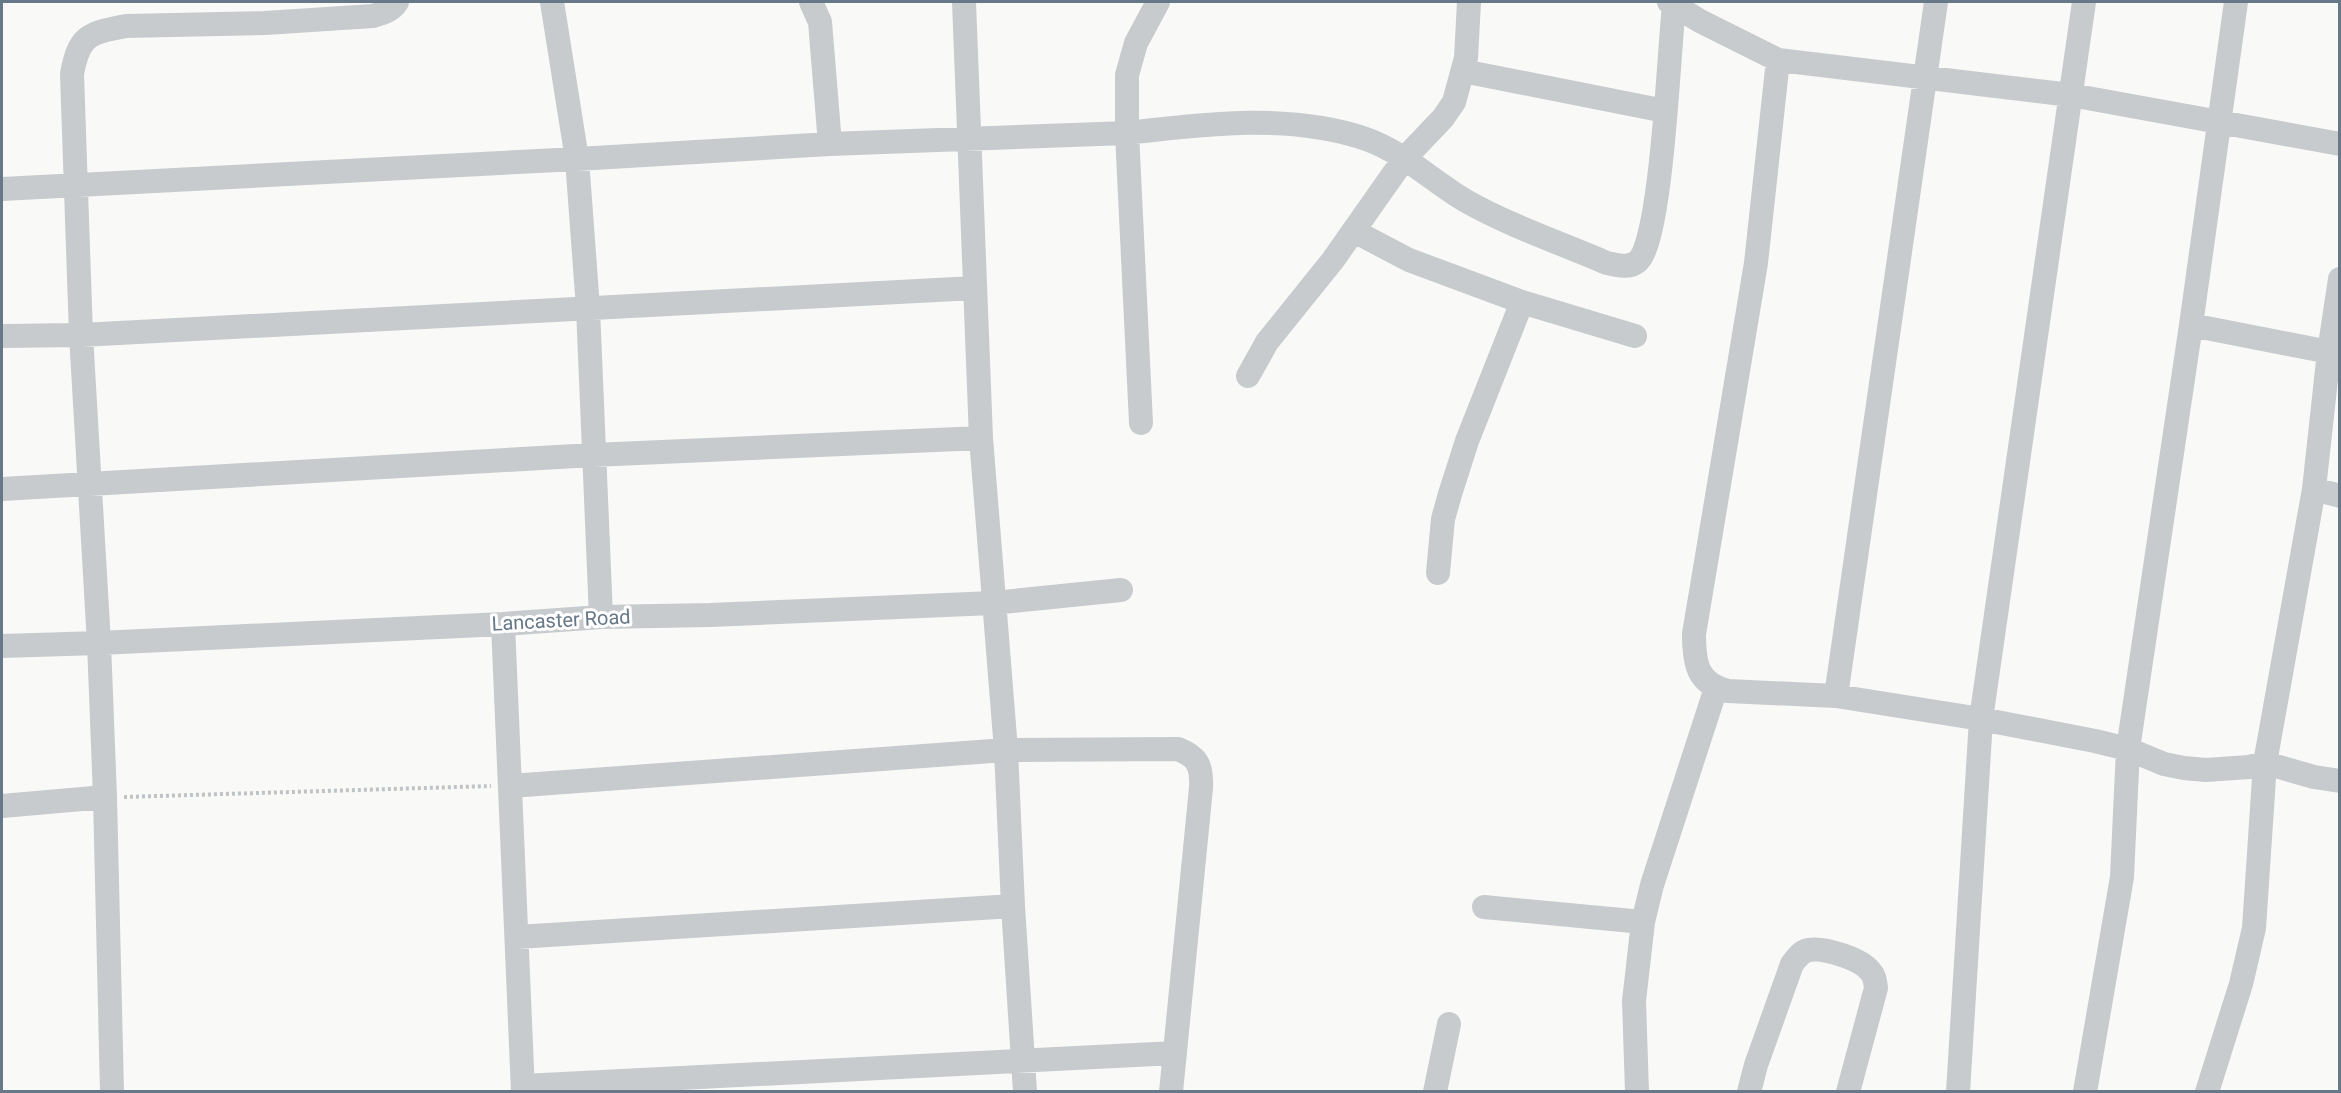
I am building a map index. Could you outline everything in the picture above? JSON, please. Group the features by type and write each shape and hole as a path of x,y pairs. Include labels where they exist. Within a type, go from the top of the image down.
{"street":[{"path":"112,1092 99,644 81,334 72,74 80,46 89,36 104,30 126,26 265,23 373,16 385,13 397,2"},
{"path":"552,2 577,159 588,308 601,617"},
{"path":"811,2 820,22 830,144"},
{"path":"964,2 981,438 1006,750 1025,1092"},
{"path":"1141,423 1126,75 1136,43 1158,2"},
{"path":"1248,376 1267,342 1354,231 1404,159 1443,118 1454,102 1467,58 1469,2"},
{"path":"1836,696 1936,2"},
{"path":"1958,1092 1981,719 2084,2"},
{"path":"2085,1092 2122,877 2128,749 2191,326 2236,2"},
{"path":"2,189 830,144 1297,124 1364,138 1384,146 1477,207 1607,263 1627,266 1638,261 1647,247 1658,188 1671,4 1706,11 1778,60 2071,95 2340,144"},
{"path":"1778,60 1750,305 1694,634 1694,649 1701,675 1716,688 1728,691 1836,696 1981,719 2128,749 2164,764 2184,768 2206,770 2249,767 2265,763 2340,782"},
{"path":"1463,71 1665,111"},
{"path":"1354,231 1409,260 1522,302 1635,336"},
{"path":"2207,1092 2241,984 2254,928 2265,763 2314,489 2329,351 2340,279"},
{"path":"2,336 81,334 974,288"},
{"path":"1438,573 1443,519 1450,494 1467,441 1522,302"},
{"path":"2191,326 2329,351"},
{"path":"2,489 593,455 981,438"},
{"path":"2314,489 2340,496"},
{"name":"Lancaster Road","path":"2,646 99,644 601,617 710,615 993,603 1121,590"},
{"path":"503,624 523,1089 1175,1053"},
{"path":"1637,1092 1634,1001 1643,922 1659,863 1716,688"},
{"path":"510,786 1006,750 1178,749 1191,754 1202,774 1171,1092"},
{"path":"2,806 105,797"},
{"path":"517,937 1013,906"},
{"path":"1484,907 1643,922"},
{"path":"1749,1092 1756,1065 1792,964 1799,955 1808,950 1820,949 1860,963 1869,969 1875,979 1876,988 1848,1092"},
{"path":"1435,1092 1449,1024"}],"path":[{"path":"105,797 510,786"}]}
